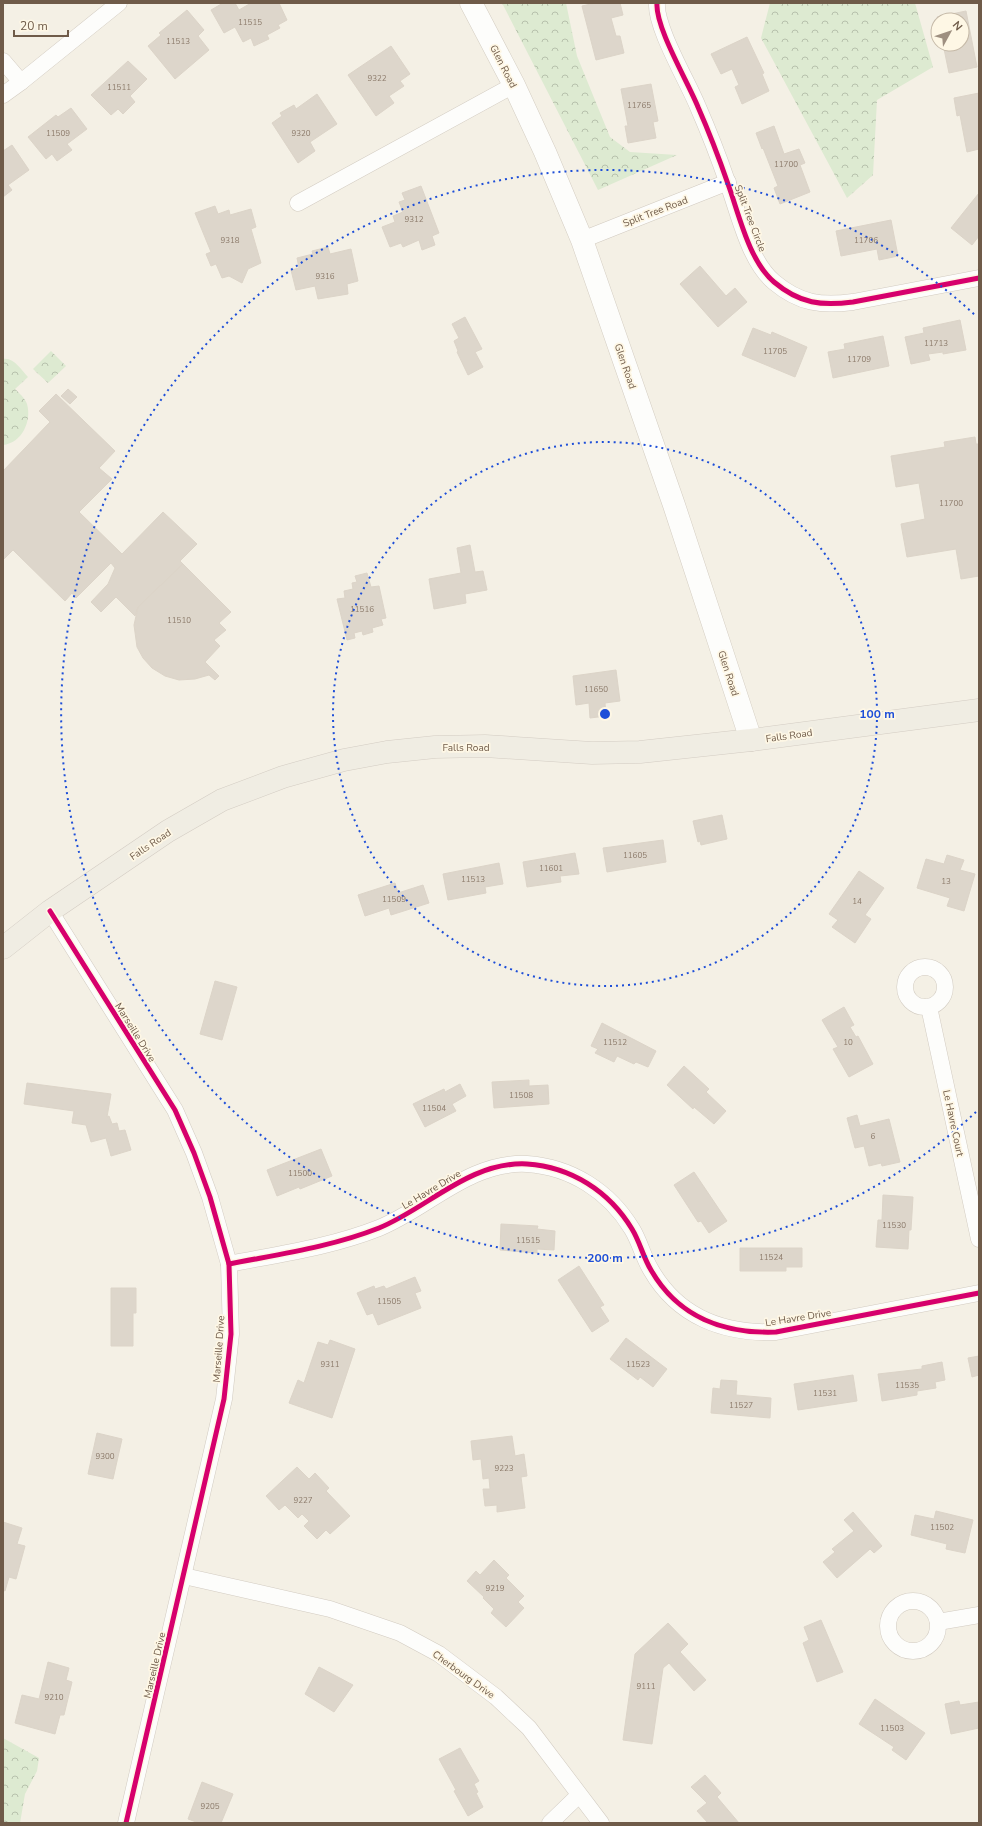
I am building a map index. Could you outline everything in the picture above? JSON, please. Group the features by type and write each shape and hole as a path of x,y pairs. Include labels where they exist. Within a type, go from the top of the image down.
{"main road":[{"name":"Glen Road","path":"471,3 514,85 545,152 582,240 674,505 751,740"},
{"name":"Falls Road","path":"3,948 50,911 168,831 222,800 283,778 344,760 387,752 435,747 484,746 592,753 640,752 751,740 979,710"}],"street":[{"path":"3,95 119,3"},
{"name":"Split Tree Circle","path":"657,3 663,30 698,107 728,182 751,246 763,269 774,282 792,294 814,304 833,305 979,278"},
{"path":"3,61 21,82"},
{"path":"298,203 514,85"},
{"name":"Split Tree Road","path":"582,240 728,182"},
{"name":"Marseille Drive","path":"50,911 175,1110 194,1153 210,1197 229,1264 231,1334 224,1399 126,1823"},
{"name":"Le Havre Court","path":"929,1007 979,1239"},
{"name":"Le Havre Drive","path":"229,1264 331,1244 379,1227 407,1214 460,1181 477,1173 510,1165 525,1164 540,1165 572,1174 605,1196 621,1212 633,1230 651,1269 664,1288 686,1309 713,1324 726,1328 757,1332 776,1332 979,1293"},
{"name":"Cherbourg Drive","path":"184,1576 330,1609 400,1633 439,1654 496,1696 529,1728 601,1823"},
{"path":"938,1622 979,1615"},
{"path":"550,1823 579,1795"}],"green space":[{"path":"502,3 566,3 577,56 610,137 630,152 677,155 598,190"},
{"path":"770,3 915,3 933,67 877,100 873,175 847,198 761,38"},
{"path":"51,351 66,366 48,383 33,369"},
{"path":"3,359 14,362 28,377 15,389 27,404 28,417 27,424 20,436 10,443 3,445"},
{"path":"3,1738 39,1758 37,1771 25,1794 20,1823 3,1823"}],"building":[{"path":"223,3 235,3 239,10 251,3 279,3 287,20 278,25 280,28 267,35 269,39 254,46 251,38 243,42 235,27 224,33 211,10"},
{"path":"595,3 620,3 623,15 611,18 616,36 620,36 624,53 596,60 582,6"},
{"path":"187,10 204,30 198,36 209,50 175,79 148,46 161,35 159,33"},
{"path":"970,31 977,67 949,73 945,52 970,52"},
{"path":"747,37 764,73 762,74 769,91 742,104 735,87 739,85 732,69 721,74 711,54"},
{"path":"391,46 410,74 400,81 404,86 389,96 394,103 376,116 348,75"},
{"path":"128,61 147,79 130,96 135,102 123,114 118,109 111,115 91,95"},
{"path":"651,84 658,121 653,122 656,138 628,143 625,126 628,126 621,89"},
{"path":"979,93 979,149 967,152 960,115 957,116 954,98"},
{"path":"317,94 337,124 310,142 315,151 298,163 272,123 282,116 280,113 294,105 296,109"},
{"path":"71,108 87,129 67,144 72,150 57,161 52,154 46,159 28,137 56,115 58,117"},
{"path":"774,126 784,154 799,149 805,163 800,165 810,192 780,204 774,188 778,186 756,133"},
{"path":"12,145 29,170 8,185 12,190 3,197 3,151"},
{"path":"421,186 439,233 432,236 435,245 422,250 419,240 403,247 401,243 390,247 382,227 395,222 393,216 403,212 399,202 405,200 402,193"},
{"path":"979,193 979,236 972,245 951,228"},
{"path":"215,206 218,214 229,210 230,215 251,209 256,227 251,229 261,263 248,269 242,283 229,276 222,278 216,264 211,266 206,254 211,252 195,213"},
{"path":"891,220 898,256 879,260 877,249 841,256 836,231"},
{"path":"328,247 330,254 351,249 358,281 347,284 348,294 318,299 315,286 296,290 291,270 299,268 297,258 313,254 312,251"},
{"path":"700,266 726,296 735,288 747,302 718,327 680,284"},
{"path":"465,317 482,349 475,352 483,367 468,375 457,352 458,351 454,341 459,338 452,324"},
{"path":"960,320 966,350 943,354 943,352 928,354 930,360 911,364 905,337 924,333 923,328"},
{"path":"753,328 771,335 772,332 807,347 795,377 742,355"},
{"path":"883,336 889,366 833,378 828,352 845,349 844,344"},
{"path":"68,389 77,397 70,404 61,396"},
{"path":"56,394 115,451 99,468 112,479 79,512 122,554 163,512 197,544 180,561 183,564 138,607 135,616 116,597 101,612 91,602 108,584 115,568 111,563 76,598 72,593 65,601 13,550 4,559 3,558 3,471 50,422 39,411"},
{"path":"975,437 976,444 979,444 979,576 961,579 956,549 907,557 901,524 925,519 919,483 896,487 891,456 945,447 944,442"},
{"path":"470,545 475,572 483,571 487,590 465,594 466,603 434,609 429,579 461,573 457,548"},
{"path":"183,564 231,612 219,623 226,630 214,640 220,646 205,662 219,676 215,680 209,675 195,679 179,680 165,676 152,668 143,658 137,647 134,625 138,607"},
{"path":"367,573 371,587 379,586 386,618 381,619 383,625 372,628 373,632 363,635 362,631 354,633 355,638 347,640 337,599 345,598 344,591 353,589 352,583 357,582 355,576"},
{"path":"616,670 620,701 605,703 606,716 590,718 589,703 576,705 573,676"},
{"path":"722,815 727,839 701,845 700,841 698,842 693,821"},
{"path":"663,840 666,862 607,872 603,848"},
{"path":"575,853 579,874 560,876 561,882 527,887 523,862"},
{"path":"947,855 964,860 960,870 975,874 964,911 947,906 950,898 917,888 926,859 944,864"},
{"path":"499,863 503,884 485,887 486,893 448,900 443,874"},
{"path":"859,871 884,888 865,915 871,919 855,943 832,927 838,920 829,914"},
{"path":"395,883 398,893 423,885 429,903 391,915 389,908 365,916 358,895"},
{"path":"215,981 237,987 222,1040 200,1034"},
{"path":"844,1007 854,1025 850,1027 856,1037 858,1036 873,1064 849,1077 833,1049 838,1047 822,1020"},
{"path":"602,1023 656,1051 648,1067 636,1062 634,1064 617,1056 614,1062 595,1053 598,1049 591,1046"},
{"path":"684,1066 709,1089 706,1092 726,1111 714,1124 694,1107 693,1109 667,1085"},
{"path":"529,1080 529,1086 548,1085 549,1104 494,1108 492,1082"},
{"path":"27,1083 111,1094 107,1117 109,1116 112,1124 117,1123 119,1131 125,1130 131,1150 111,1156 106,1138 91,1142 86,1125 72,1123 74,1111 24,1104"},
{"path":"460,1084 466,1096 452,1104 456,1111 425,1127 413,1104 444,1089 445,1092"},
{"path":"857,1115 860,1126 889,1119 900,1162 882,1166 881,1163 869,1166 864,1146 855,1148 847,1118"},
{"path":"321,1149 332,1176 300,1189 299,1187 277,1196 267,1170"},
{"path":"694,1172 727,1221 709,1233 701,1221 698,1222 674,1185"},
{"path":"883,1195 913,1197 908,1249 876,1247 878,1220 882,1220"},
{"path":"501,1224 538,1226 537,1229 555,1231 554,1250 537,1249 537,1253 500,1250"},
{"path":"740,1248 802,1248 802,1267 786,1267 786,1271 740,1271"},
{"path":"579,1266 604,1305 600,1307 609,1321 592,1332 558,1280"},
{"path":"415,1277 421,1291 415,1293 421,1308 378,1325 373,1313 367,1315 357,1293 374,1286 375,1289 384,1286 386,1289"},
{"path":"111,1288 136,1288 136,1313 133,1313 133,1346 111,1346"},
{"path":"626,1338 667,1369 653,1387 640,1377 638,1380 610,1359"},
{"path":"330,1340 355,1349 332,1418 289,1403 298,1380 304,1383 318,1342 328,1345"},
{"path":"979,1356 979,1375 972,1377 968,1358"},
{"path":"942,1362 945,1380 935,1382 936,1388 917,1391 917,1395 882,1401 878,1374 922,1369 922,1366"},
{"path":"853,1375 857,1401 798,1410 794,1384"},
{"path":"721,1380 737,1381 736,1395 771,1398 770,1418 711,1413 713,1388 720,1389"},
{"path":"97,1433 122,1439 113,1479 88,1474"},
{"path":"512,1436 515,1456 524,1454 527,1476 521,1477 525,1508 497,1512 497,1505 485,1506 483,1489 490,1489 489,1478 483,1479 481,1459 473,1460 471,1441"},
{"path":"297,1467 309,1479 315,1473 329,1488 326,1491 350,1516 330,1534 326,1530 317,1539 304,1526 309,1521 302,1514 298,1518 285,1505 279,1510 266,1496"},
{"path":"936,1511 973,1520 965,1553 946,1549 947,1544 911,1535 915,1515 934,1519"},
{"path":"853,1512 882,1546 874,1553 870,1549 837,1578 823,1562 835,1552 832,1549 854,1531 844,1520"},
{"path":"3,1522 22,1528 17,1544 25,1546 16,1579 9,1577 5,1591 3,1590"},
{"path":"494,1560 509,1575 506,1578 524,1596 518,1602 524,1608 506,1627 491,1613 494,1609 483,1598 484,1597 467,1581 476,1571 480,1575"},
{"path":"821,1620 843,1672 817,1682 803,1643 809,1640 804,1627"},
{"path":"668,1623 688,1644 680,1652 706,1680 694,1691 669,1663 663,1668 652,1744 623,1740 635,1654"},
{"path":"48,1662 69,1668 66,1680 72,1682 64,1715 60,1715 55,1734 15,1723 22,1695 39,1699"},
{"path":"319,1667 353,1685 334,1712 305,1694"},
{"path":"875,1699 925,1733 906,1760 892,1750 894,1747 859,1724"},
{"path":"959,1701 960,1705 979,1702 979,1728 951,1734 945,1704"},
{"path":"460,1748 479,1781 474,1784 478,1792 476,1793 483,1807 468,1816 439,1759"},
{"path":"705,1775 721,1793 717,1797 739,1823 708,1823 697,1811 707,1803 691,1787"},
{"path":"202,1782 233,1794 221,1823 199,1823 188,1819"}],"cycle path":[{"path":"657,3 661,26 666,40 710,135 751,250 765,273 774,282 793,295 802,299 812,302 831,304 853,302 979,278"},
{"path":"50,911 175,1110 194,1153 210,1197 229,1264 231,1334 224,1399 126,1823"},
{"path":"229,1264 324,1245 361,1235 397,1219 450,1187 468,1178 487,1170 506,1165 527,1164 559,1170 573,1176 587,1183 612,1203 623,1215 632,1229 648,1265 662,1286 675,1300 689,1311 721,1326 738,1330 776,1332 979,1293"}]}
